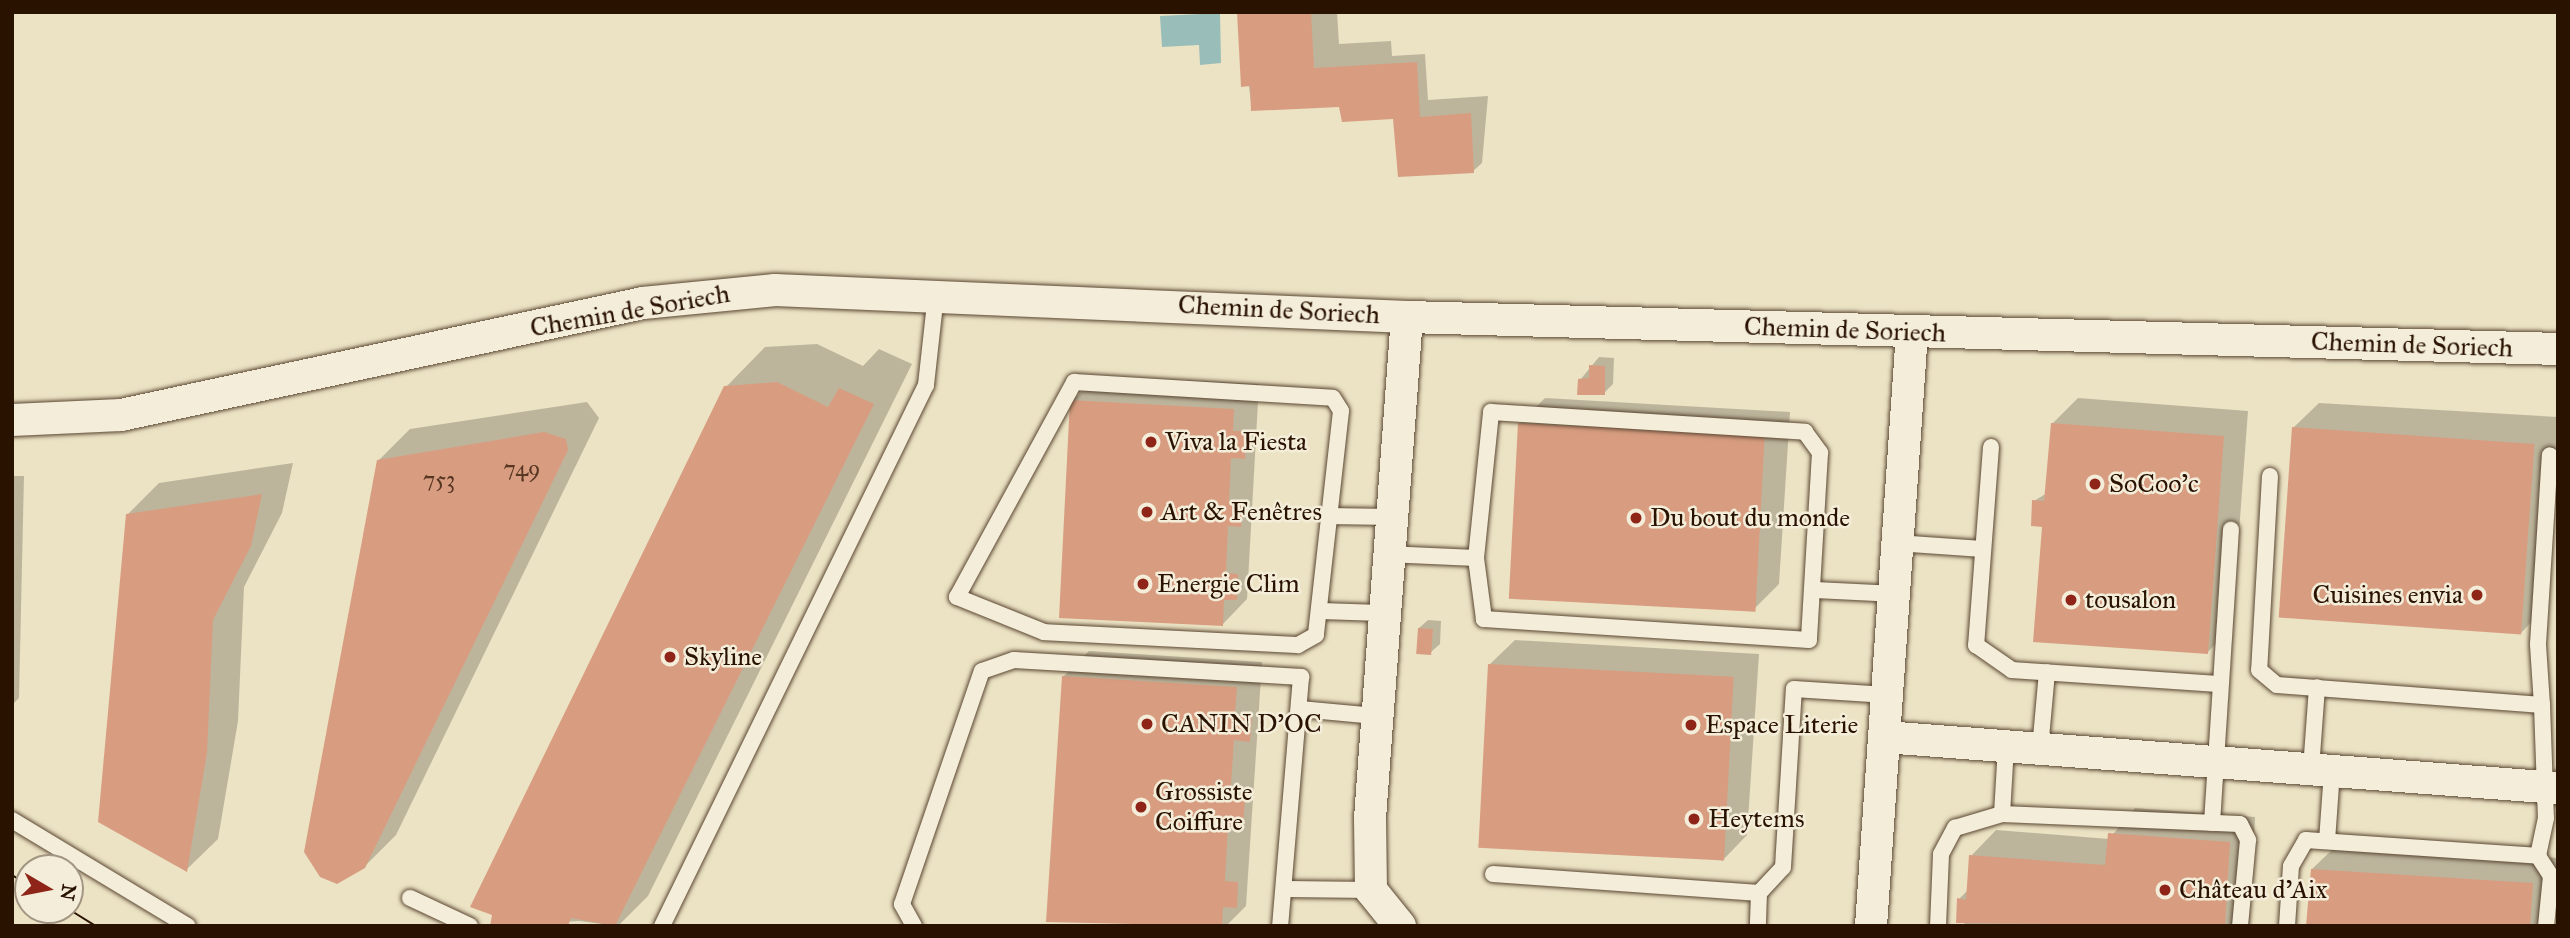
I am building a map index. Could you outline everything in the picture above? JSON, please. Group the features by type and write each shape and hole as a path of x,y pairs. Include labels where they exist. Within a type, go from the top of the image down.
{"street":[{"name":"Chemin de Soriech","path":"12,419 121,415 228,396 643,303 775,290 936,294 1407,317 2558,349"},
{"path":"1400,926 1371,890 1381,613 1392,517 1407,317"},
{"path":"1871,926 1912,332"},
{"path":"1884,737 2549,788"}],"lane":[{"path":"662,926 926,385 936,294"},
{"path":"1074,382 1333,398 1341,411 1328,516 1321,611 1316,635 1298,645 1044,632 957,597 1074,382"},
{"path":"1491,412 1805,432 1820,453 1809,640 1484,620 1476,558 1491,412"},
{"path":"1991,447 1976,645 2012,670 2218,684"},
{"path":"2546,926 2551,876 2538,856 2549,788 2538,644 2550,455"},
{"path":"2270,476 2259,670 2277,685 2542,705"},
{"path":"1328,516 1392,517"},
{"path":"2211,823 2218,684 2231,530"},
{"path":"1897,543 1982,550"},
{"path":"1386,554 1476,558"},
{"path":"1812,590 1894,594"},
{"path":"1321,611 1381,613"},
{"path":"914,926 902,904 982,671 1014,660 1301,677 1286,889 1280,926"},
{"path":"2039,749 2047,672"},
{"path":"2317,687 2327,841"},
{"path":"1758,926 1759,893 1783,867 1794,689 1887,695"},
{"path":"1300,709 1376,716"},
{"path":"2001,814 2006,746"},
{"path":"1938,926 1941,854 1955,828 2001,814 2240,824 2248,840 2240,926"},
{"path":"12,820 188,926"},
{"path":"2287,926 2291,866 2306,840 2538,856"},
{"path":"1493,874 1759,893"},
{"path":"1286,889 1371,890"},
{"path":"410,898 470,926"}],"water":[{"path":"1220,13 1221,63 1200,65 1199,45 1162,47 1160,16"}],"building":[{"path":"1237,12 1311,12 1314,68 1417,62 1420,117 1471,113 1474,173 1398,177 1393,119 1342,122 1339,107 1251,111 1250,86 1241,87"},
{"path":"1589,365 1605,366 1605,395 1577,395 1578,379 1589,378"},
{"name":"Skyline","path":"777,382 828,407 839,388 874,404 615,926 571,918 568,926 490,926 492,915 470,907 724,386"},
{"path":"1070,400 1234,409 1233,431 1246,431 1245,459 1231,458 1229,501 1242,501 1241,527 1228,526 1226,573 1238,574 1237,600 1224,600 1223,626 1059,618"},
{"name":"Du bout du monde","path":"1518,423 1765,436 1755,612 1509,599"},
{"path":"2051,423 2224,436 2208,654 2033,642 2042,527 2031,526 2032,500 2044,501"},
{"path":"2292,427 2534,444 2521,634 2279,618"},
{"path":"544,432 566,439 568,450 365,868 337,884 320,877 304,852 377,460"},
{"path":"262,494 251,546 213,620 207,753 187,872 98,822 126,514"},
{"path":"1418,628 1433,629 1431,655 1416,654"},
{"path":"1488,664 1734,677 1724,861 1478,848"},
{"path":"1062,676 1237,687 1235,715 1252,716 1250,742 1234,740 1230,799 1245,800 1243,827 1228,825 1225,881 1238,882 1237,908 1223,907 1222,926 1046,922"},
{"path":"2108,833 2230,842 2225,926 1956,923 1957,898 1966,900 1969,855 2105,865"},
{"path":"2311,869 2533,883 2530,926 2306,926"}],"tram line":[{"path":"84,919 96,926"}],"place":[{"name":"Viva la Fiesta","path":"1151,442"},
{"name":"SoCoo'c","path":"2095,484"},
{"name":"Art & Fenêtres","path":"1147,512"},
{"name":"Du bout du monde","path":"1636,518"},
{"name":"Energie Clim","path":"1143,584"},
{"name":"Cuisines envia","path":"2477,595"},
{"name":"tousalon","path":"2071,600"},
{"name":"Skyline","path":"670,657"},
{"name":"CANIN D'OC","path":"1147,724"},
{"name":"Espace Literie","path":"1691,725"},
{"name":"Grossiste Coiffure","path":"1141,807"},
{"name":"Heytems","path":"1694,819"},
{"name":"Château d'Aix","path":"2165,890"}]}
